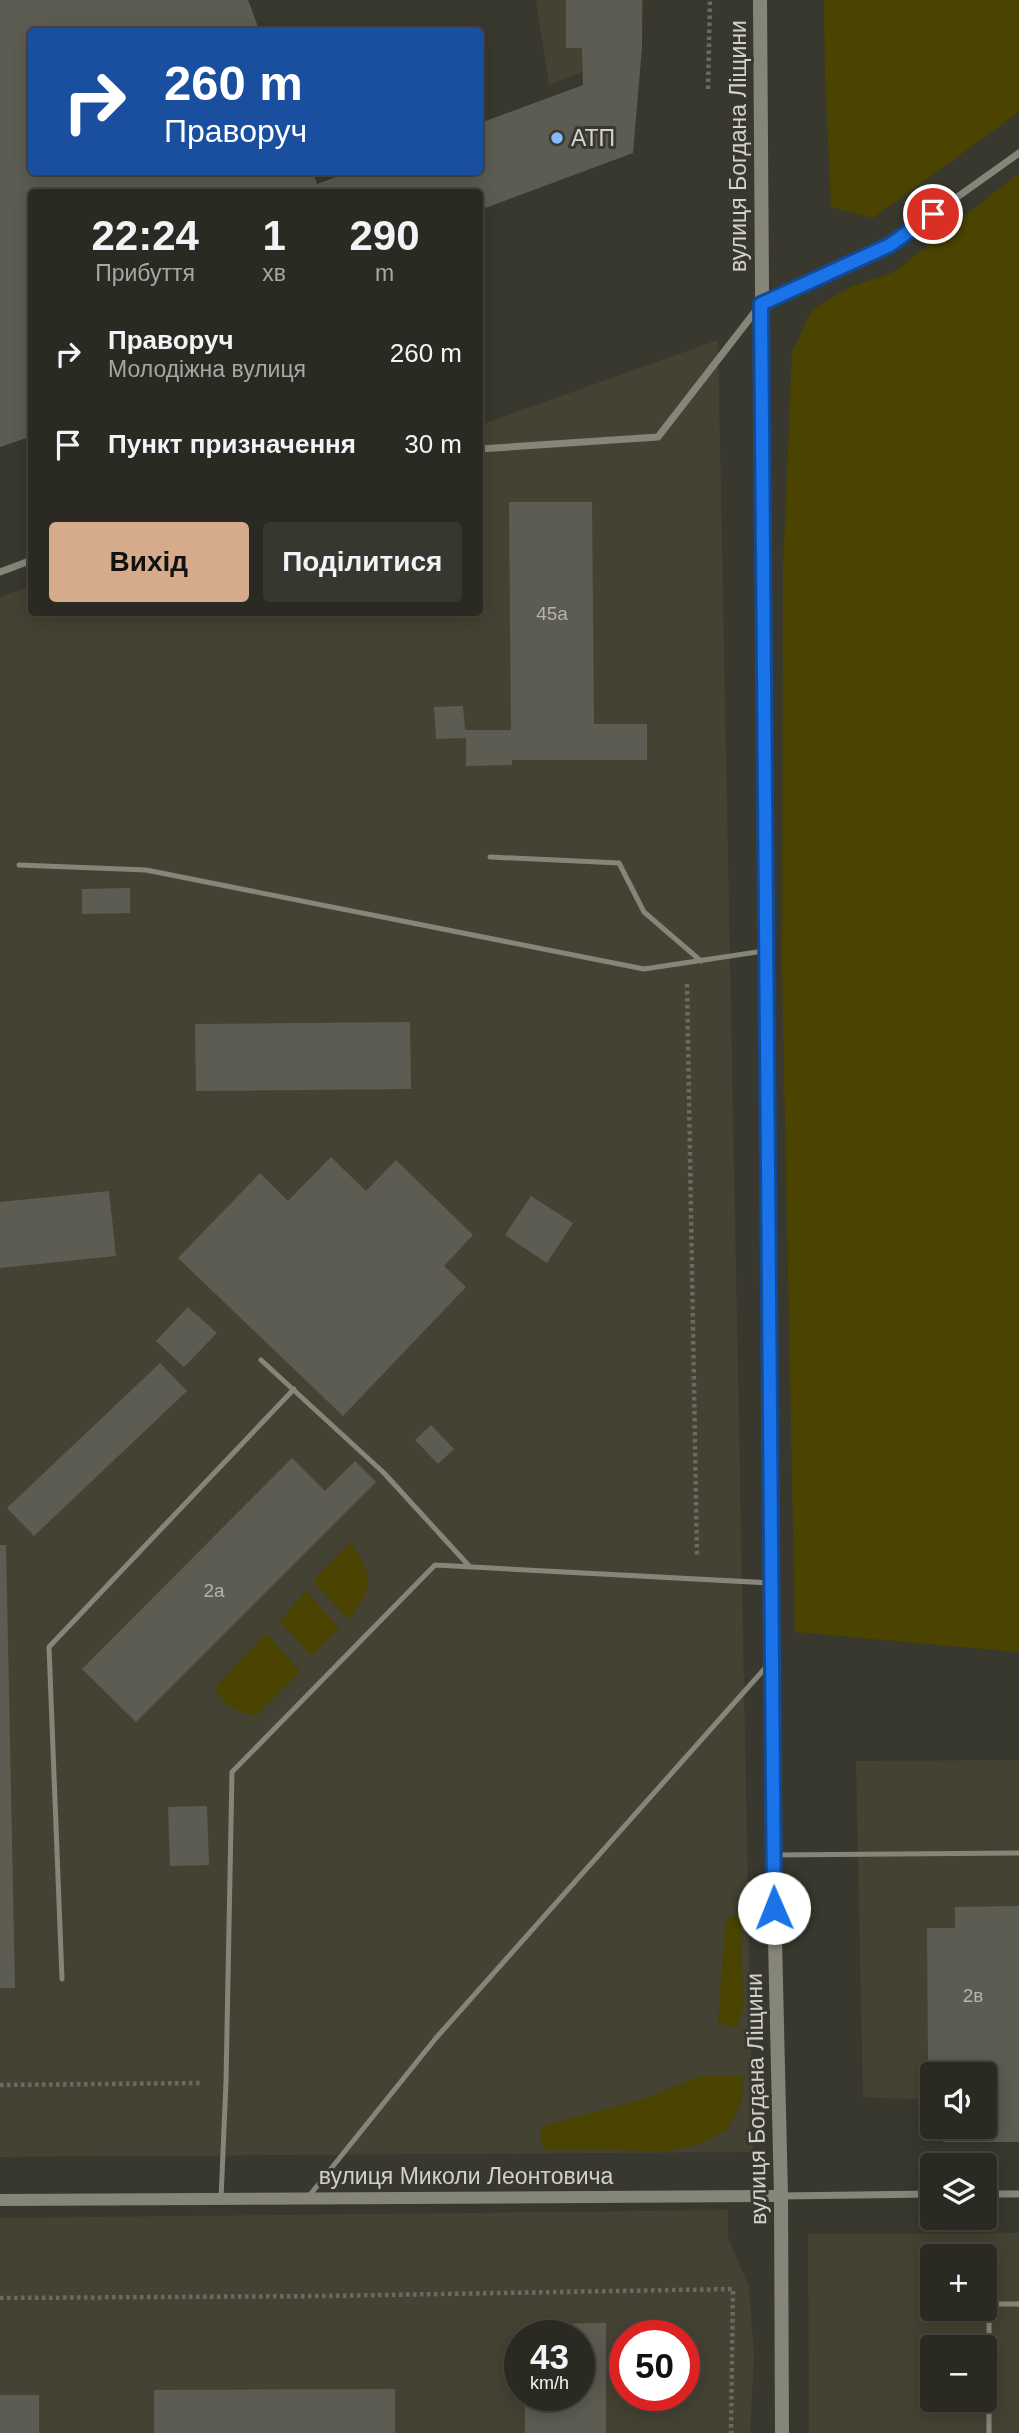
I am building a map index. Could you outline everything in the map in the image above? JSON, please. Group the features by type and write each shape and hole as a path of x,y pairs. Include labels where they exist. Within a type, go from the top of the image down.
{"main road":[{"name":"вулиця Богдана Ліщини","path":"760,0 773,1855 781,2196 782,2433"}],"street":[{"path":"483,449 658,437 761,304 890,245 1019,153"},
{"path":"0,572 28,562"},
{"name":"вулиця Миколи Леонтовича","path":"0,2200 920,2194"},
{"path":"997,2194 1019,2194"}],"lane":[{"path":"489,857 619,863 644,912 701,961"},
{"path":"19,865 146,870 644,969 766,951"},
{"path":"261,1360 384,1473 470,1567"},
{"path":"62,1979 49,1647 294,1389"},
{"path":"221,2199 232,1772 435,1565 771,1583"},
{"path":"307,2198 436,2038 772,1661"},
{"path":"773,1855 1019,1853"},
{"path":"989,2433 989,2304 1019,2304"}],"path":[{"path":"708,89 710,0"},
{"path":"687,962 698,1579"},
{"path":"0,2085 226,2082"},
{"path":"0,2298 733,2289 731,2433"}],"shaded area":[{"path":"536,0 643,0 642,48 549,85"},
{"path":"824,0 1019,0 1019,112 873,218 831,207"},
{"path":"1019,173 1019,1652 795,1632 782,968 783,570 792,352 812,310 850,287 894,272"},
{"path":"718,340 753,2152 0,2157 0,597 28,587 28,616 483,616 483,424"},
{"path":"351,1542 364,1566 368,1582 363,1598 348,1619 313,1581"},
{"path":"306,1591 339,1628 311,1656 280,1621"},
{"path":"266,1633 300,1671 256,1715 243,1713 232,1707 214,1689"},
{"path":"1019,1760 1019,2142 943,2142 943,2139 997,2139 997,2062 920,2062 920,2099 863,2097 856,1761"},
{"path":"737,1916 741,1925 743,2008 737,2028 718,2023 725,1926 729,1917"},
{"path":"743,2075 742,2102 727,2130 700,2144 669,2151 543,2149 540,2127 647,2098 700,2076"},
{"path":"728,2210 728,2238 749,2287 754,2356 750,2433 0,2433 0,2218"},
{"path":"1019,2233 1019,2433 809,2433 808,2234"}],"building":[{"path":"0,0 248,0 258,28 28,28 28,175 314,175 317,184 342,175 483,175 483,122 583,85 582,48 566,48 566,0 642,0 642,48 633,153 483,209 483,189 28,189 28,437 0,447"},
{"path":"509,502 592,502 594,724 647,724 647,760 512,760 512,765 466,766 466,738 436,739 434,707 463,706 465,730 511,730"},
{"path":"130,888 130,913 82,914 82,889"},
{"path":"410,1022 411,1089 196,1091 195,1024"},
{"path":"331,1157 366,1191 396,1160 473,1235 444,1266 466,1287 343,1416 178,1258 260,1173 288,1201"},
{"path":"109,1191 116,1256 0,1268 0,1202"},
{"path":"531,1196 573,1223 547,1263 505,1235"},
{"path":"188,1307 217,1333 184,1367 156,1341"},
{"path":"160,1363 187,1391 34,1536 7,1508"},
{"path":"431,1425 454,1449 438,1464 415,1440"},
{"path":"292,1458 325,1491 355,1461 376,1482 136,1722 82,1669"},
{"path":"0,1545 6,1545 15,1988 0,1988"},
{"path":"207,1806 209,1865 170,1866 168,1807"},
{"path":"1019,1906 1019,2142 943,2142 943,2139 997,2139 997,2062 928,2062 927,1928 955,1928 955,1907"},
{"path":"595,2323 606,2323 606,2433 525,2433 525,2411 595,2411"},
{"path":"395,2389 395,2433 154,2433 154,2390"},
{"path":"0,2395 39,2395 39,2433 0,2433"}],"place":[{"name":"АТП","path":"557,138"}],"route":[{"path":"774,1908 761,304 890,245 933,214"}]}
